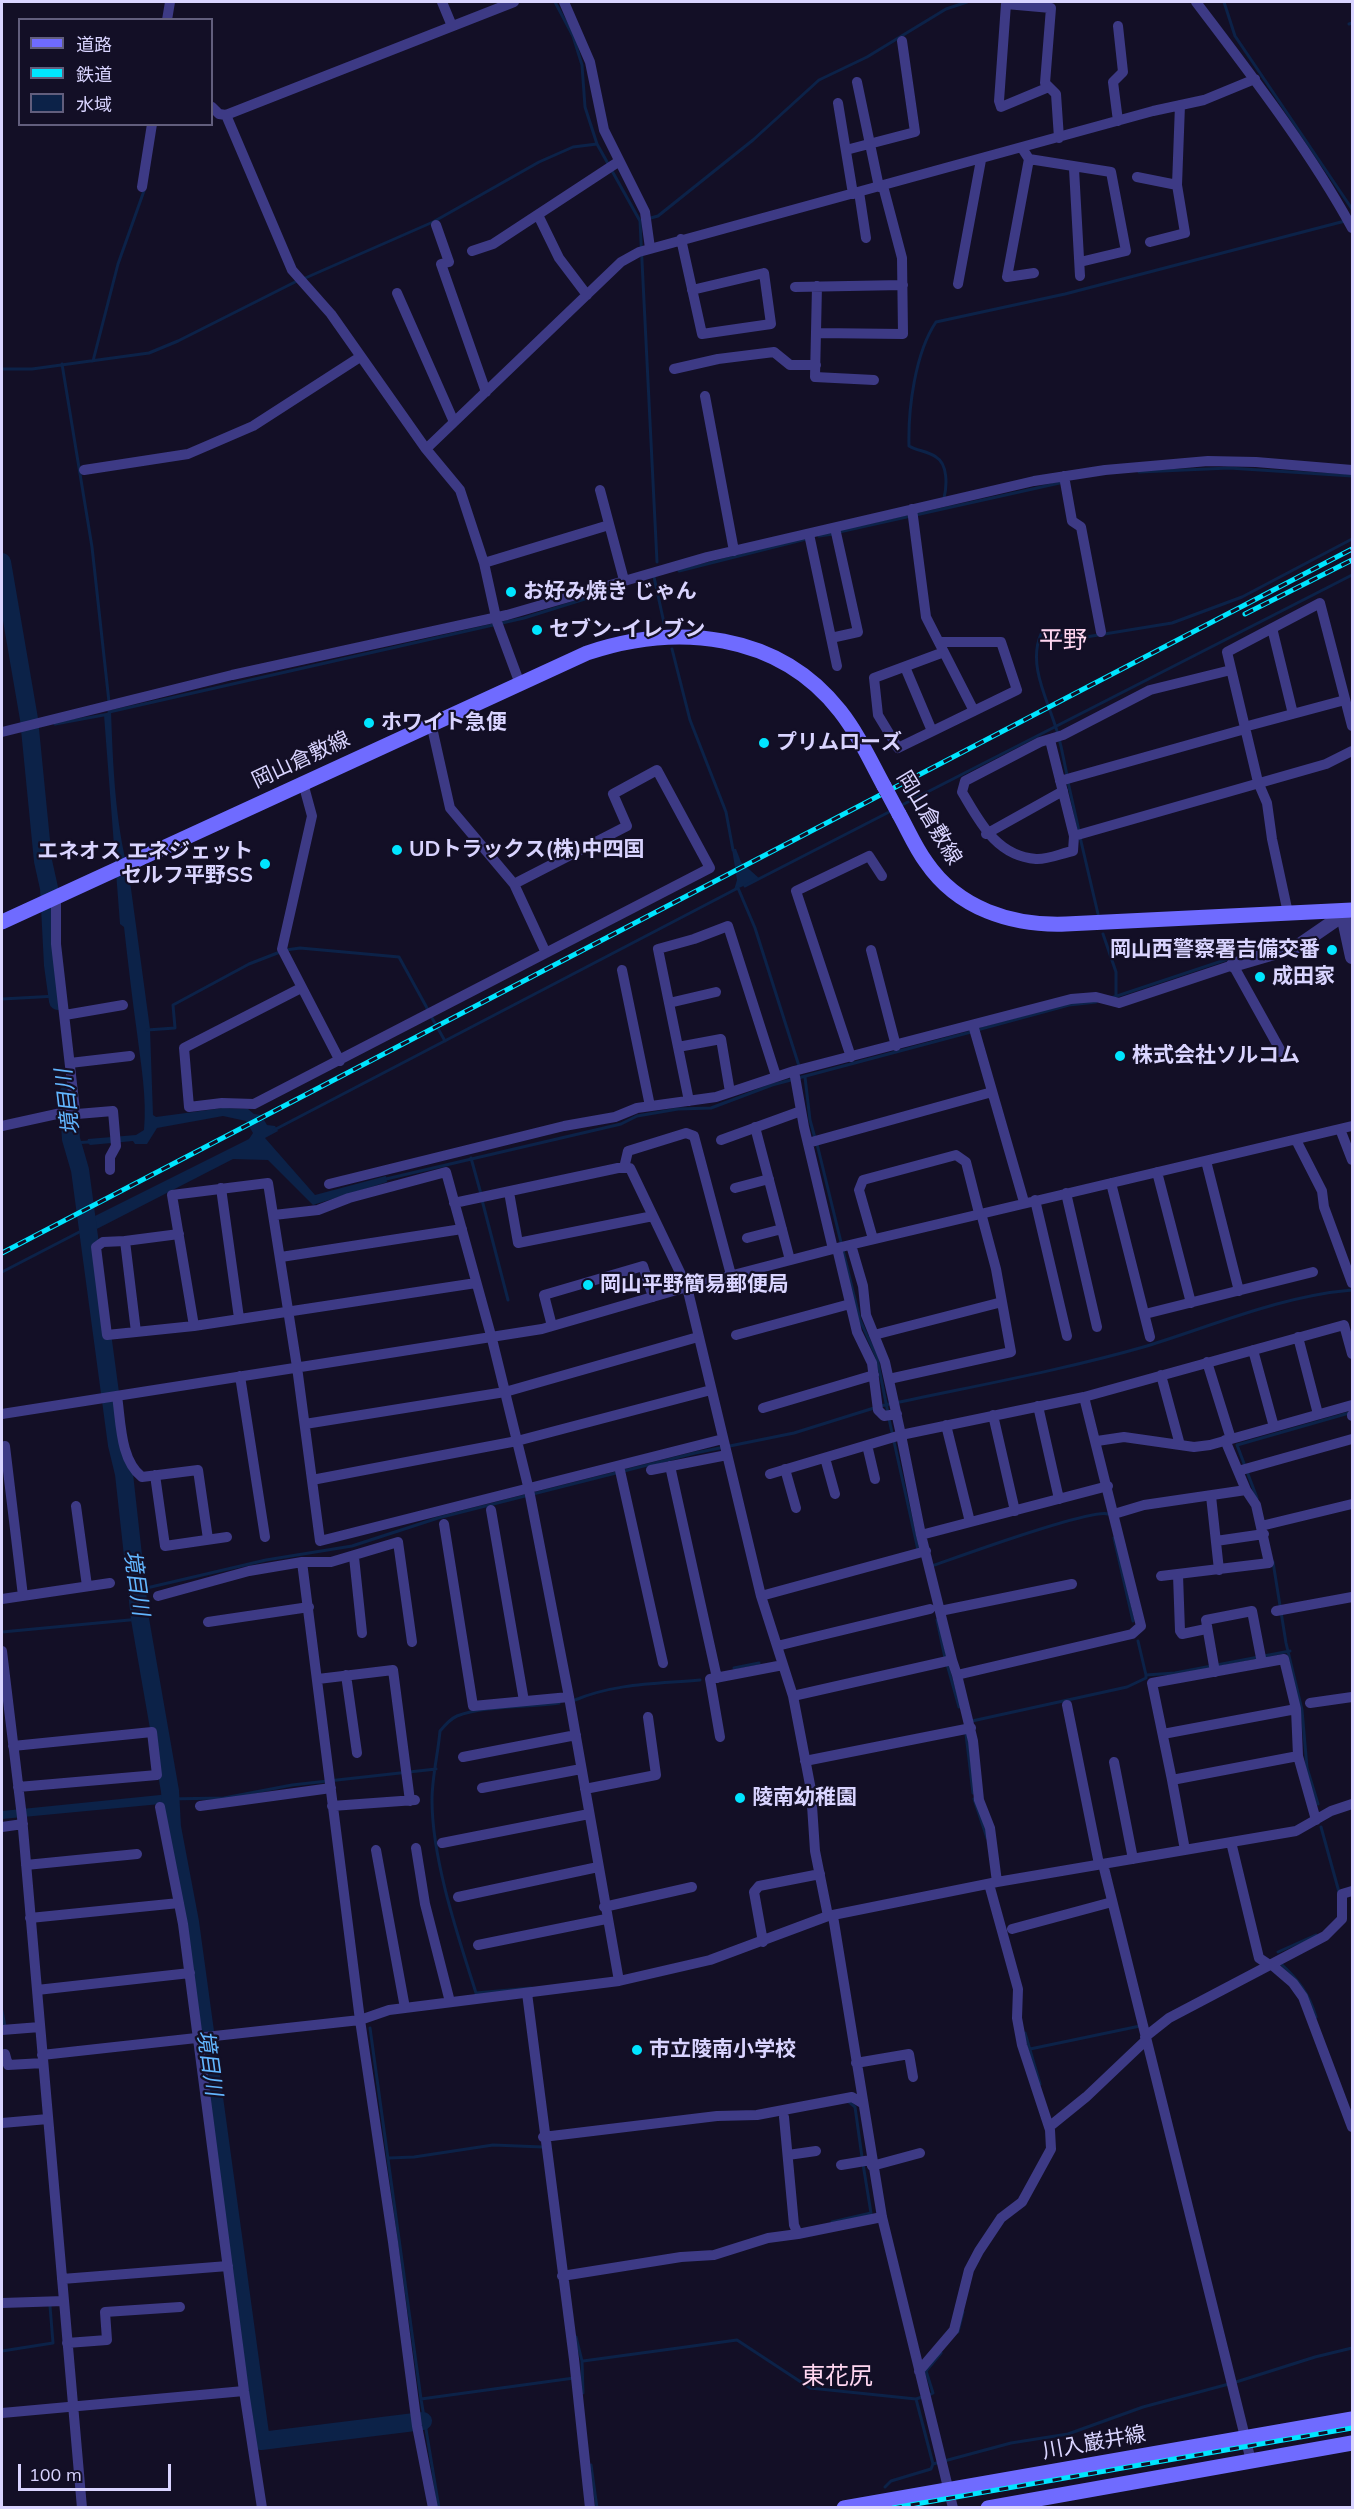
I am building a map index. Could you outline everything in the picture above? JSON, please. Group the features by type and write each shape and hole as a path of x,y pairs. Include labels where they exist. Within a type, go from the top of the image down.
{"main road":[{"name":"岡山倉敷線","path":"2,922 587,653 614,644 655,636 690,636 726,641 756,650 785,664 817,687 840,711 859,738 926,862 945,884 987,912 1023,923 1056,925 1346,912"},
{"name":"川入巌井線","path":"843,2508 1353,2419"},
{"path":"988,2508 1353,2443"}],"street":[{"path":"167,18 170,2"},
{"path":"442,2 452,26"},
{"path":"213,108 219,114 226,115 514,2"},
{"path":"564,2 590,62 613,165 645,212 647,225 645,250"},
{"path":"1196,2 1255,79 1350,217"},
{"path":"1049,87 1001,107 999,101 1006,4 1051,8 1045,83 1049,87 1056,94 1059,138"},
{"path":"1118,26 1123,72 1113,82 1118,121"},
{"path":"846,150 915,132 902,41"},
{"path":"426,449 621,262 645,250 1118,121 1204,100 1255,79"},
{"path":"817,333 903,334 902,258 869,144 857,82"},
{"path":"838,103 866,238"},
{"path":"1150,242 1185,233 1177,185 1180,105"},
{"path":"226,115 288,264 331,314 426,449 460,490 484,563 498,622 520,684"},
{"path":"142,187 152,126"},
{"path":"1022,148 1029,159 1007,277 1034,273"},
{"path":"1029,159 1074,168 1111,172 1126,251 1080,262"},
{"path":"958,284 981,160"},
{"path":"472,251 494,244 613,165"},
{"path":"1074,168 1080,276"},
{"path":"1137,177 1177,185"},
{"path":"538,215 559,258 587,295"},
{"path":"436,225 449,262 441,264 486,392"},
{"path":"681,239 692,290 702,334 771,324 764,273 692,290"},
{"path":"795,287 903,285"},
{"path":"817,286 815,377 874,380"},
{"path":"397,293 454,422"},
{"path":"674,369 718,359 774,352 790,365 816,365"},
{"path":"84,470 188,454 253,426 360,357"},
{"path":"705,396 734,550"},
{"path":"2,732 232,675 498,622 624,580 734,550 836,532 913,514 944,502 1064,480 1208,461 1353,470"},
{"path":"1064,480 1072,521 1081,527 1101,632"},
{"path":"600,490 624,580"},
{"path":"913,514 926,617 974,711"},
{"path":"484,563 609,525"},
{"path":"831,638 858,632 836,532"},
{"path":"810,537 837,666"},
{"path":"1288,913 1272,839 1267,803 1258,782 1227,652 1320,603 1353,726"},
{"path":"1272,628 1293,714"},
{"path":"1001,642 1017,690 898,748 878,715 874,678 905,667 941,647 1001,642"},
{"path":"905,667 932,731"},
{"path":"1055,738 1078,834 1073,851 1036,860 1004,849 986,834 963,792 965,781 1040,742 1055,738 1150,690 1231,670"},
{"path":"986,834 1065,783 1345,700"},
{"path":"431,723 450,808 514,884 546,953"},
{"path":"1078,834 1326,764 1353,751"},
{"path":"301,988 184,1048 189,1107 222,1103 254,1104 710,868 657,770 613,794 627,826 514,884"},
{"path":"303,783 312,816 283,952 340,1060"},
{"path":"851,1057 796,891 869,856 882,876"},
{"path":"56,896 56,944 70,1064 70,1110"},
{"path":"329,1184 554,1129 615,1117 637,1108 689,1101 730,1092 776,1076 798,1073 851,1057 974,1029 1071,999 1106,1000 1119,1003 1298,946 1346,912 1353,957"},
{"path":"689,1101 658,949 728,926 776,1076"},
{"path":"871,950 896,1046"},
{"path":"1233,965 1283,1055"},
{"path":"622,970 650,1106"},
{"path":"669,1003 716,992"},
{"path":"65,1015 123,1005"},
{"path":"974,1029 992,1092 1030,1201 1067,1336"},
{"path":"678,1047 721,1039 730,1092"},
{"path":"70,1064 130,1056"},
{"path":"798,1073 801,1111 814,1141 841,1247 857,1332 872,1363 873,1375 889,1410 921,1535 921,1553 929,1567 935,1610 948,1660 957,1675 968,1726 979,1800 990,1828 993,1883 1018,1989 1017,2018 1022,2045 1052,2125 1052,2149 1048,2157 1022,2202 1001,2218 979,2251 969,2270 954,2330 919,2371"},
{"path":"814,1141 992,1092"},
{"path":"2,1126 70,1110 77,1114 113,1111 115,1139 110,1157 110,1170"},
{"path":"721,1140 801,1111"},
{"path":"2,1414 297,1367 492,1339 552,1326 731,1275 873,1239 1353,1126"},
{"path":"755,1128 790,1260"},
{"path":"1340,1129 1353,1160"},
{"path":"624,1168 628,1151 686,1133 694,1136 731,1275"},
{"path":"1296,1140 1322,1191 1324,1207 1352,1283"},
{"path":"873,1239 859,1190 864,1180 956,1155 966,1162 1002,1302 1011,1352 889,1379"},
{"path":"1206,1161 1239,1291"},
{"path":"454,1203 630,1168 687,1287 761,1596 793,1696 811,1790 815,1851 830,1916 856,2063 867,2162 953,2508"},
{"path":"274,1215 318,1210 349,1198 446,1172 492,1339 530,1494 569,1697 606,1919 619,1981"},
{"path":"1157,1172 1191,1303"},
{"path":"735,1188 769,1179"},
{"path":"194,1326 172,1195 267,1183 289,1311 320,1541 725,1447"},
{"path":"1110,1183 1150,1337"},
{"path":"221,1188 239,1318"},
{"path":"509,1192 518,1243 653,1216"},
{"path":"1066,1193 1097,1327"},
{"path":"281,1257 462,1229"},
{"path":"747,1238 782,1229"},
{"path":"179,1234 103,1242 96,1247 107,1335 194,1326 476,1282"},
{"path":"125,1241 136,1332"},
{"path":"841,1247 863,1286 866,1315 889,1379 889,1410"},
{"path":"552,1326 544,1295 632,1269 643,1266 653,1297"},
{"path":"1144,1314 1313,1272"},
{"path":"874,1335 1002,1302"},
{"path":"736,1335 850,1304"},
{"path":"770,1474 895,1436 1084,1397 1344,1325 1353,1354"},
{"path":"305,1425 505,1392 698,1337"},
{"path":"1298,1337 1318,1414"},
{"path":"1253,1350 1274,1426"},
{"path":"1161,1576 1269,1563 1256,1505 1246,1490 1242,1470 1228,1440 1207,1362"},
{"path":"763,1408 873,1375"},
{"path":"1161,1375 1180,1445"},
{"path":"240,1376 265,1537"},
{"path":"312,1479 517,1441 711,1390"},
{"path":"112,1397 126,1451 134,1471 142,1477 198,1470 208,1539"},
{"path":"957,1675 1132,1634 1141,1626 1084,1397"},
{"path":"1097,1442 1124,1437 1194,1447 1228,1440 1353,1405"},
{"path":"1038,1406 1059,1499"},
{"path":"993,1415 1015,1510"},
{"path":"946,1425 970,1522"},
{"path":"1242,1470 1353,1439"},
{"path":"867,1445 875,1479"},
{"path":"5,1446 23,1596"},
{"path":"651,1470 670,1466 725,1447"},
{"path":"825,1458 835,1494"},
{"path":"670,1466 717,1678"},
{"path":"786,1469 796,1508"},
{"path":"620,1470 663,1664"},
{"path":"155,1475 165,1546 227,1537"},
{"path":"921,1535 1108,1486"},
{"path":"1114,1514 1144,1505 1246,1490"},
{"path":"1211,1496 1219,1570"},
{"path":"1216,1541 1353,1504"},
{"path":"76,1506 87,1586"},
{"path":"491,1510 524,1701"},
{"path":"444,1524 473,1706 569,1697"},
{"path":"158,1596 249,1571 302,1562 331,1562 354,1557 398,1542 411,1642"},
{"path":"761,1596 921,1553"},
{"path":"354,1557 362,1634"},
{"path":"302,1562 360,2020 393,2242 416,2422 433,2508"},
{"path":"1178,1575 1180,1631 1182,1634 1206,1629"},
{"path":"2,1599 110,1583"},
{"path":"777,1646 935,1610 1072,1584"},
{"path":"1279,1611 1353,1597"},
{"path":"208,1622 309,1607"},
{"path":"1214,1668 1206,1620 1251,1611 1261,1659"},
{"path":"2,1651 22,1817 82,2508"},
{"path":"1185,1850 1152,1683 1214,1668 1261,1659 1284,1659 1296,1709 1298,1756 1316,1820"},
{"path":"793,1696 948,1660"},
{"path":"720,1737 710,1679 783,1665"},
{"path":"318,1679 393,1670 413,1800 332,1806"},
{"path":"346,1675 357,1753"},
{"path":"1310,1703 1353,1696"},
{"path":"1067,1706 1101,1864 1251,2462"},
{"path":"1162,1734 1296,1709"},
{"path":"585,1790 656,1775 648,1717"},
{"path":"806,1761 968,1726"},
{"path":"13,1746 153,1732 157,1774 18,1787"},
{"path":"464,1757 576,1736"},
{"path":"1172,1780 1298,1756"},
{"path":"1114,1762 1133,1859"},
{"path":"482,1788 581,1768"},
{"path":"200,1806 330,1783"},
{"path":"2,2055 5,2054 8,2065 202,2037 360,2020 389,2010 619,1981 710,1960 830,1916 993,1883 1296,1831 1353,1804"},
{"path":"160,1807 202,2037 228,2266 262,2508"},
{"path":"442,1843 589,1814"},
{"path":"2,1827 22,1817"},
{"path":"1231,1842 1270,1962 1293,1983 1303,1997 1353,2127"},
{"path":"416,1848 425,1904 450,2002"},
{"path":"376,1850 405,2008"},
{"path":"26,1865 137,1854"},
{"path":"458,1897 598,1867"},
{"path":"763,1942 754,1892 759,1886 819,1874"},
{"path":"604,1907 692,1887"},
{"path":"1052,2125 1144,2031 1336,1928 1342,1919 1342,1894 1353,1891"},
{"path":"1012,1929 1112,1902"},
{"path":"30,1918 179,1903"},
{"path":"478,1945 606,1919"},
{"path":"37,1990 190,1973"},
{"path":"527,1993 566,2275 590,2508"},
{"path":"2,2030 40,2026"},
{"path":"856,2063 909,2054 913,2077"},
{"path":"546,2141 708,2117 757,2115 852,2097 862,2103"},
{"path":"784,2117 794,2226 798,2234"},
{"path":"2,2124 48,2118"},
{"path":"788,2155 816,2151"},
{"path":"841,2165 920,2153"},
{"path":"566,2275 681,2257 714,2255 768,2238 882,2217"},
{"path":"62,2279 228,2266"},
{"path":"2,2303 64,2301"},
{"path":"67,2343 107,2340 105,2312 180,2307"},
{"path":"2,2414 244,2391"}],"water":[{"path":"111,711 118,814 129,874 150,1029 153,1115 156,1117 223,1108 248,1109 254,1114 261,1115 267,1125 275,1126 278,1131 265,1138 315,1195 386,1176 387,1182 313,1205 268,1160 233,1159 87,1234 85,1221 249,1139 253,1133 246,1121 223,1116 157,1128 147,1144 135,1144 133,1141 90,1145 87,1142 88,1139 136,1135 144,1130 145,1118 143,1082 124,927 120,924 104,715"},
{"path":"732,849 736,849 741,862 760,879 734,890 737,880"},
{"path":"170,1794 171,1803 2,1819 2,1811"}],"waterway":[{"path":"555,2 573,36 582,65 585,107 597,144 640,221 657,562"},
{"path":"647,219 658,216 753,140 819,80 867,57 946,9 967,2"},
{"path":"1224,2 1235,36 1352,209"},
{"path":"303,279 433,222 539,162 573,147 597,144"},
{"path":"93,361 118,264 145,188"},
{"path":"944,498 946,476 940,460 930,453 909,446 914,382 923,349 936,322 1065,294 1345,221"},
{"path":"2,369 32,369 149,353 178,341 297,281"},
{"path":"62,364 92,547 109,702"},
{"path":"1139,472 1229,468 1352,476"},
{"path":"839,532 1064,482"},
{"path":"819,536 833,534"},
{"path":"679,571 806,539"},
{"path":"1067,775 1059,737 1037,668 1036,657 1041,634 1086,637 1172,623 1242,597 1352,539"},
{"name":"境目川","path":"2,562 29,719 43,861 49,888 53,965 58,1001"},
{"path":"900,806 1352,575"},
{"path":"654,577 664,623"},
{"path":"109,712 524,618 620,588"},
{"path":"672,649 690,720 726,812 733,850"},
{"path":"55,724 109,714"},
{"path":"1068,782 1079,831"},
{"path":"745,886 891,811"},
{"path":"1080,837 1098,914"},
{"path":"738,888 755,928 799,1066"},
{"path":"274,1130 736,889"},
{"path":"1103,934 1116,972 1116,996"},
{"path":"286,950 300,948 399,957 427,1008"},
{"path":"147,1030 175,1028 173,1005 249,964 280,952"},
{"path":"1111,998 1231,958"},
{"path":"2,999 57,996"},
{"path":"977,1030 1069,1005 1096,1002"},
{"path":"432,1018 445,1041"},
{"path":"386,1179 621,1124 637,1116 678,1109 711,1108 772,1085 971,1032"},
{"path":"805,1077 810,1120 815,1138"},
{"name":"境目川","path":"68,1094 71,1139 80,1170 117,1445 124,1474 140,1619 170,1791 172,1827 190,1922 261,2441 423,2421"},
{"path":"72,1143 89,1142"},
{"path":"817,1144 860,1320 877,1358 888,1413"},
{"path":"471,1158 481,1194"},
{"path":"482,1200 508,1300"},
{"path":"2,1272 87,1228"},
{"path":"881,1406 1081,1363 1147,1346 1248,1312 1300,1298 1352,1290"},
{"path":"138,1590 266,1560 352,1546 438,1518 695,1453 794,1433 874,1408"},
{"path":"1257,1498 1237,1445 1349,1413"},
{"path":"889,1419 918,1550"},
{"path":"932,1566 1052,1525 1097,1514 1108,1514"},
{"path":"1114,1538 1133,1621"},
{"path":"1273,1562 1286,1643 1302,1710 1307,1768 1318,1804"},
{"path":"2,1632 140,1619"},
{"path":"937,1620 945,1658"},
{"path":"1138,1641 1146,1675"},
{"path":"972,1721 1127,1687 1146,1678 1146,1675 1175,1673 1290,1651"},
{"path":"734,1668 759,1663"},
{"path":"947,1664 959,1707"},
{"path":"575,1700 621,1687 700,1680"},
{"path":"531,1988 476,1993 441,1872 433,1823 433,1783 440,1731 454,1717 480,1710 559,1703"},
{"path":"966,1734 973,1793"},
{"path":"167,1799 224,1798 292,1785 436,1769"},
{"path":"974,1799 987,1838"},
{"path":"1321,1827 1339,1892"},
{"path":"1278,1952 1316,1935"},
{"path":"1280,1963 1302,1987 1316,2017"},
{"path":"2,2011 5,2026"},
{"path":"1030,2049 1140,2026"},
{"path":"370,2028 421,2399"},
{"path":"1025,2033 1040,2084"},
{"path":"848,2101 855,2107 862,2157"},
{"path":"389,2158 414,2157 493,2145 543,2147"},
{"path":"832,2222 871,2213 863,2164"},
{"path":"2,2351 53,2343 50,2306"},
{"path":"958,2332 963,2312"},
{"path":"576,2337 582,2361 583,2393"},
{"path":"583,2361 737,2340 810,2388 916,2399"},
{"path":"1236,2382 1352,2348"},
{"path":"929,2395 933,2393 926,2371 941,2353"},
{"path":"439,2508 421,2399 574,2378"},
{"path":"933,2464 1011,2443 1068,2434 1143,2407 1229,2384"},
{"path":"885,2487 891,2481 931,2469 933,2464 916,2399 922,2397"},
{"path":"591,2465 597,2508"}],"railway":[{"path":"2,1253 1352,549"},
{"path":"1245,614 1352,560"},
{"path":"893,2508 1352,2428"}],"place":[{"name":"お好み焼き じゃん","path":"511,592"},
{"name":"セブン-イレブン","path":"537,630"},
{"name":"ホワイト急便","path":"369,723"},
{"name":"プリムローズ","path":"764,743"},
{"name":"UDトラックス(株)中四国","path":"397,850"},
{"name":"エネオス エネジェット セルフ平野SS","path":"265,864"},
{"name":"岡山西警察署吉備交番","path":"1332,950"},
{"name":"成田家","path":"1260,977"},
{"name":"株式会社ソルコム","path":"1120,1056"},
{"name":"岡山平野簡易郵便局","path":"588,1285"},
{"name":"陵南幼稚園","path":"740,1798"},
{"name":"市立陵南小学校","path":"637,2050"}],"district":[{"name":"平野","path":"1063,641"},
{"name":"東花尻","path":"837,2377"}]}
